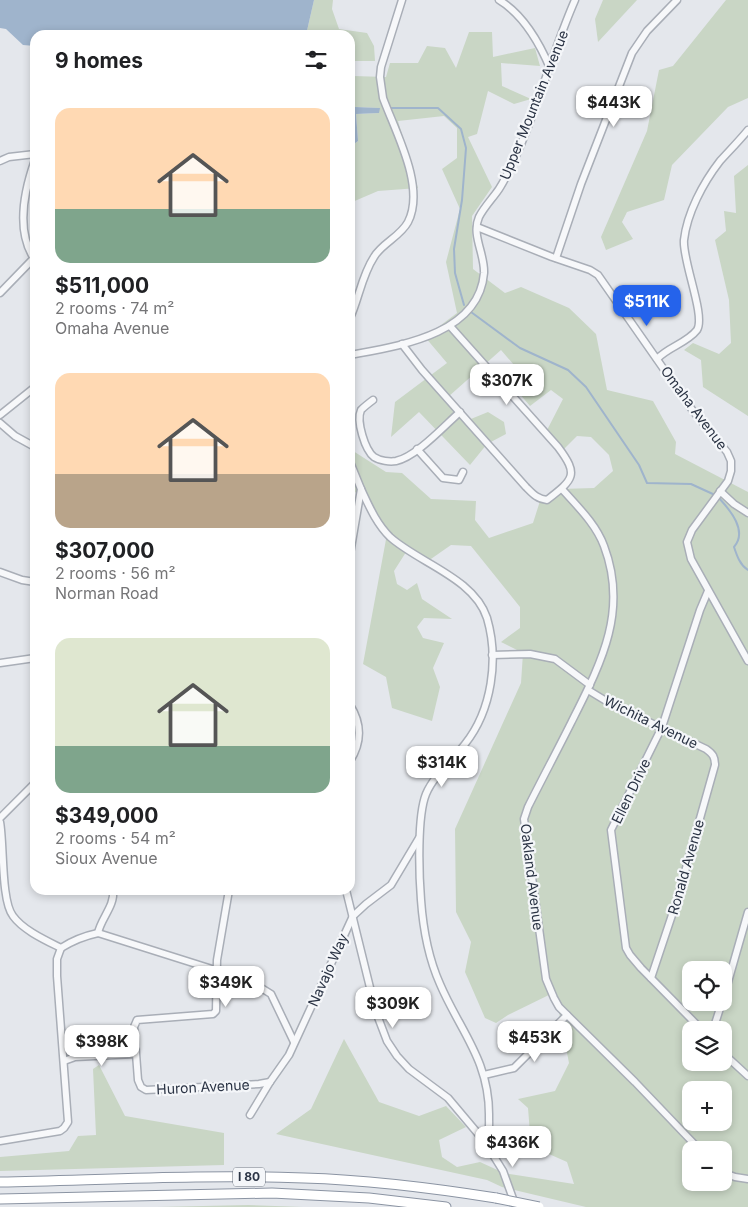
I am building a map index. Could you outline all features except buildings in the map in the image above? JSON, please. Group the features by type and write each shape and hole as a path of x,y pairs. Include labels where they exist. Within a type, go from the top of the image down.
{"highway":[{"name":"I 80","path":"0,1182 235,1177 305,1178 411,1186 496,1198 539,1207"},
{"name":"I 80","path":"0,1199 272,1193 369,1198 446,1207"}],"street":[{"path":"355,305 373,257 401,232 408,221 414,199 410,173 382,98 380,77 381,67 402,0"},
{"path":"499,0 530,30 550,68"},
{"name":"Upper Mountain Avenue","path":"477,227 481,212 503,181 520,147 575,0"},
{"path":"556,258 580,184 632,54 647,31 677,0"},
{"path":"657,359 686,340 698,329 697,303 684,247 687,222 718,164 748,130"},
{"path":"0,161 9,157 30,155"},
{"path":"30,178 26,193 23,221 26,244 30,252"},
{"path":"355,354 402,344 436,333 450,326 462,316 474,303 479,294 484,270 477,227"},
{"name":"Omaha Avenue","path":"477,227 590,270 598,275 692,411 728,452 732,462 732,471 728,481 692,530 687,542 691,558 748,661"},
{"path":"0,293 30,263"},
{"path":"402,344 422,370 535,496 547,500 562,489 570,478 572,468 569,462 558,447 450,326"},
{"path":"0,415 30,391"},
{"path":"373,400 362,410 360,420 366,445 374,456 392,462 405,458 460,412"},
{"path":"0,423 15,436 30,444"},
{"path":"417,449 442,478 459,480 463,472"},
{"path":"355,474 376,520 389,536 409,551 450,576 472,595 487,619 492,655 491,681 487,702 472,735 437,777 426,794 420,816 420,898 423,928 439,984 475,1050 484,1075 489,1112 489,1134 485,1142"},
{"path":"355,524 361,489"},
{"name":"Oakland Avenue","path":"562,489 590,523 603,544 612,577 613,606 609,639 589,687 528,807 524,819 546,979 560,1007 567,1015 691,1141"},
{"path":"720,492 748,513"},
{"path":"0,572 30,581"},
{"name":"Ellen Drive","path":"693,1021 651,978 626,948 611,830 662,727 708,591"},
{"name":"Wichita Avenue","path":"492,655 530,654 555,659 611,704 706,749 714,756"},
{"path":"0,664 30,659"},
{"path":"355,715 360,735 355,752"},
{"name":"Ronald Avenue","path":"651,978 674,908 710,785 715,766 714,756"},
{"path":"30,788 0,820 2,867 8,906 12,915 22,925 61,948"},
{"name":"Navajo Way","path":"250,1115 289,1055 353,916 391,885 420,837"},
{"path":"98,934 100,923 111,904 112,895"},
{"path":"64,1060 75,1057 135,1054 134,1027 137,1020 213,1014 216,1011 216,970 228,895"},
{"path":"347,895 376,1012 387,1041 409,1070 448,1098 485,1142 503,1171 516,1207"},
{"path":"732,968 748,912"},
{"path":"0,1141 60,1131 68,1122 57,959 61,948 88,935 98,934 250,981 271,994 294,1042"},
{"path":"484,1075 514,1068 567,1015"},
{"name":"Huron Avenue","path":"135,1054 138,1080 141,1087 146,1090 270,1082"},
{"path":"732,1061 748,1076"},
{"path":"732,1176 748,1179"}],"green space":[{"path":"314,0 333,0 332,9 339,29 346,30 307,30"},
{"path":"603,0 637,0 598,42 595,19"},
{"path":"726,0 748,0 748,98 728,107 672,165 664,200 627,212 622,222 633,239 606,250 601,237 647,131 659,70 673,66"},
{"path":"355,31 367,33 374,46 375,61 355,61"},
{"path":"469,32 492,32 493,57 535,48 540,66 501,63 502,86 531,99 514,104 488,91 477,134 468,137 492,187 472,216 473,269 505,293 521,287 569,308 596,334 607,390 653,401 676,442 675,454 748,492 748,1207 586,1207 502,1187 487,1180 276,1134 311,1109 344,1039 379,1102 419,1116 446,1106 466,1127 439,1140 442,1157 457,1167 480,1162 504,1173 574,1184 567,1162 531,1146 528,1108 518,1099 555,1091 569,1063 555,992 508,1015 496,1023 485,1018 465,972 471,942 456,912 455,829 521,683 523,653 501,642 520,628 520,607 471,546 451,545 428,561 408,549 394,571 397,584 407,590 417,583 422,599 452,619 424,618 417,627 423,638 444,643 433,668 440,687 432,721 392,708 386,677 363,664 387,534 362,488 355,493 355,452 386,472 402,473 431,499 476,501 475,520 489,538 533,523 540,501 560,489 594,488 613,471 609,455 591,437 577,436 561,452 545,434 563,399 551,390 530,406 507,379 514,365 501,350 448,397 466,421 488,412 504,422 506,434 487,444 470,465 419,412 391,437 395,402 447,363 425,337 457,313 446,262 460,209 442,169 457,158 457,128 444,116 398,121 418,188 378,191 355,201 355,143 358,141 356,114 379,113 379,108 355,107 355,76 386,77 390,63 418,63 427,46 445,48 456,68"},
{"path":"748,165 748,416 703,387 701,360 684,350 693,343 719,354 731,343 729,300 715,240 726,231 724,211 736,213 734,176"},
{"path":"99,1065 125,1116 224,1133 224,1165 0,1171 0,1157 69,1151 78,1136 96,1135 93,1069"},
{"path":"248,1205 303,1207 157,1207"}],"water":[{"path":"0,0 314,0 307,30 30,30 30,46 23,45 6,29 0,28"},
{"path":"355,107 380,108 379,113 356,114 358,141 355,143"}],"waterway":[{"path":"391,108 438,108 461,129 466,148 462,200 454,249 455,273 464,305"},
{"path":"471,312 520,348 568,370 586,387 639,465 647,483 691,484 715,495"},
{"path":"719,498 736,521 739,534 738,541 734,547 741,563 748,570"}]}
